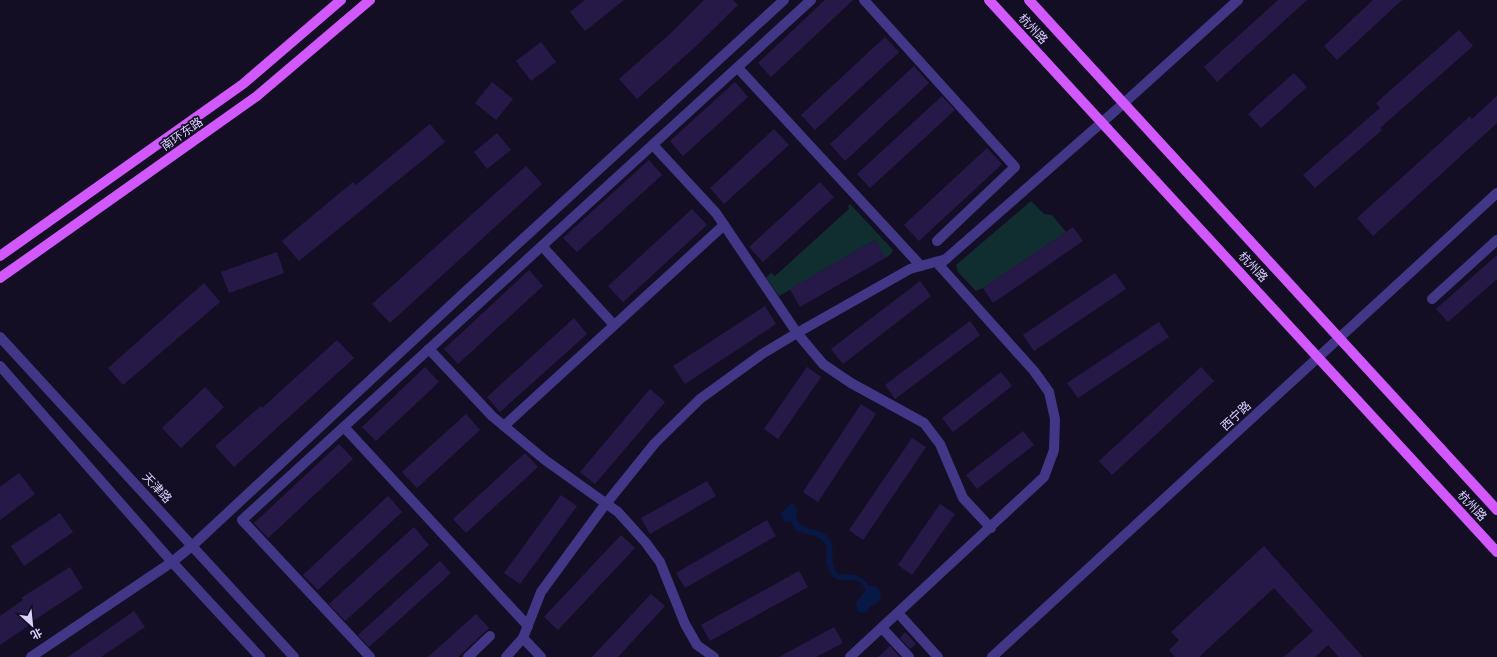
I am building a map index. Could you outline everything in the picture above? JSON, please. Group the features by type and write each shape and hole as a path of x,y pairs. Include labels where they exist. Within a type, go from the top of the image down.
{"main road":[{"name":"南环东路","path":"0,256 243,84 341,0"},
{"name":"南环东路","path":"0,278 257,96 370,0"},
{"name":"杭州路","path":"989,0 1497,552"},
{"name":"杭州路","path":"1029,0 1497,510"}],"street":[{"path":"31,657 172,562 192,546 465,292 784,0"},
{"path":"370,657 242,520 738,68 810,0"},
{"path":"864,0 1014,166 937,241"},
{"path":"850,657 991,528 1044,477 1054,450 1056,419 1049,392 1034,371 939,265 1102,123 1238,0"},
{"path":"738,68 921,266"},
{"path":"653,145 716,213 797,333 823,364 851,382 924,423 940,444 963,498 991,528"},
{"name":"西宁路","path":"992,657 1497,193"},
{"path":"504,426 724,225"},
{"path":"1432,298 1497,240"},
{"path":"542,246 614,326"},
{"path":"506,657 523,638 541,592 605,504 655,443 700,399 762,354 797,333 910,270 946,259"},
{"name":"天津路","path":"0,337 294,657"},
{"path":"429,349 492,416 545,460 618,512 646,543 660,562 685,624 698,644 714,657"},
{"path":"0,366 172,562 260,657"},
{"path":"344,427 528,626"},
{"path":"898,613 938,657"},
{"path":"882,628 909,657"},
{"path":"468,657 490,636"},
{"path":"523,638 541,657"}],"green space":[{"path":"1031,201 1044,214 1052,215 1066,232 983,288 976,291 958,272 956,265"},
{"path":"850,204 893,250 890,255 885,258 875,240 779,296 766,278 771,273 775,276 849,209 848,206"}],"water":[{"path":"792,503 797,509 796,516 800,524 806,528 824,533 830,540 833,549 833,563 838,574 859,577 869,586 876,586 879,590 881,598 877,603 870,606 868,611 861,613 857,610 856,603 866,590 862,584 856,580 838,580 833,577 826,561 827,546 823,541 818,537 797,530 791,521 785,521 781,517 781,513"}],"building":[{"path":"585,0 624,0 585,31 570,12"},
{"path":"704,0 733,0 738,5 695,47 637,99 619,79 671,33"},
{"path":"825,0 853,0 771,77 758,63"},
{"path":"1278,0 1307,0 1217,82 1204,67"},
{"path":"1373,0 1402,0 1337,60 1324,46"},
{"path":"1459,30 1473,46 1380,128 1382,130 1315,188 1303,175 1380,108 1376,103"},
{"path":"885,37 899,52 815,130 801,115"},
{"path":"541,42 556,62 531,81 516,61"},
{"path":"914,66 929,83 845,161 830,144"},
{"path":"1294,73 1307,87 1261,128 1248,114"},
{"path":"492,82 513,99 496,120 475,103"},
{"path":"735,82 748,97 683,156 670,141"},
{"path":"942,96 955,110 870,188 857,174"},
{"path":"1497,96 1497,123 1373,236 1357,218 1470,116 1472,119"},
{"path":"430,124 445,142 299,261 282,241 353,182 356,185"},
{"path":"774,129 789,145 724,204 710,188"},
{"path":"497,133 511,150 487,169 474,152"},
{"path":"987,148 1002,164 919,241 904,225"},
{"path":"649,160 662,175 577,252 563,238"},
{"path":"526,166 542,184 390,323 372,304"},
{"path":"820,182 834,197 763,262 749,247"},
{"path":"692,209 707,225 623,302 608,286"},
{"path":"1073,227 1083,241 993,303 983,288"},
{"path":"875,240 885,258 800,307 790,289"},
{"path":"277,252 284,273 229,293 221,272"},
{"path":"1497,255 1497,279 1448,322 1436,309"},
{"path":"529,270 543,286 458,364 444,349"},
{"path":"1115,273 1126,289 1034,351 1023,335"},
{"path":"920,281 931,296 843,364 831,349"},
{"path":"204,283 220,302 123,385 108,368"},
{"path":"765,306 776,324 685,384 673,366"},
{"path":"574,318 587,334 500,412 487,397"},
{"path":"970,321 980,335 895,399 885,385"},
{"path":"1159,322 1169,337 1078,398 1067,383"},
{"path":"337,340 354,358 234,467 215,446 261,406 262,408"},
{"path":"425,367 439,382 376,441 362,427"},
{"path":"807,367 821,377 778,439 764,429"},
{"path":"1201,367 1214,381 1112,475 1099,461"},
{"path":"1001,372 1012,386 953,432 942,418"},
{"path":"205,387 224,407 181,448 162,428"},
{"path":"650,389 665,402 595,484 580,472"},
{"path":"861,404 876,414 818,502 803,492"},
{"path":"466,414 480,430 417,488 402,472"},
{"path":"1023,431 1034,445 977,489 966,475"},
{"path":"912,438 926,447 863,540 849,530"},
{"path":"339,444 353,459 268,538 254,523"},
{"path":"525,453 538,467 466,533 453,519"},
{"path":"19,473 35,494 0,520 0,487"},
{"path":"707,481 716,496 650,534 641,518"},
{"path":"561,495 577,506 520,584 504,573"},
{"path":"388,496 402,512 318,590 303,575"},
{"path":"940,504 955,514 912,575 898,565"},
{"path":"60,513 73,532 24,566 11,546"},
{"path":"767,520 776,536 685,588 676,573"},
{"path":"414,527 429,545 345,621 329,604"},
{"path":"621,535 635,548 558,630 544,617"},
{"path":"1264,546 1363,657 1339,657 1328,645 1315,657 1284,657 1313,631 1274,588 1199,657 1175,657 1169,650 1179,640 1171,632"},
{"path":"440,561 451,573 369,647 358,635"},
{"path":"70,567 83,588 27,625 28,626 0,645 0,616 23,600 21,598"},
{"path":"799,571 808,587 710,641 701,625"},
{"path":"651,594 665,606 618,657 592,657"},
{"path":"134,611 145,627 101,657 68,657"},
{"path":"476,614 489,628 458,657 428,657"},
{"path":"834,627 843,643 816,657 779,657"},
{"path":"905,632 916,644 910,649 900,638"},
{"path":"890,646 900,657 878,657"}]}
